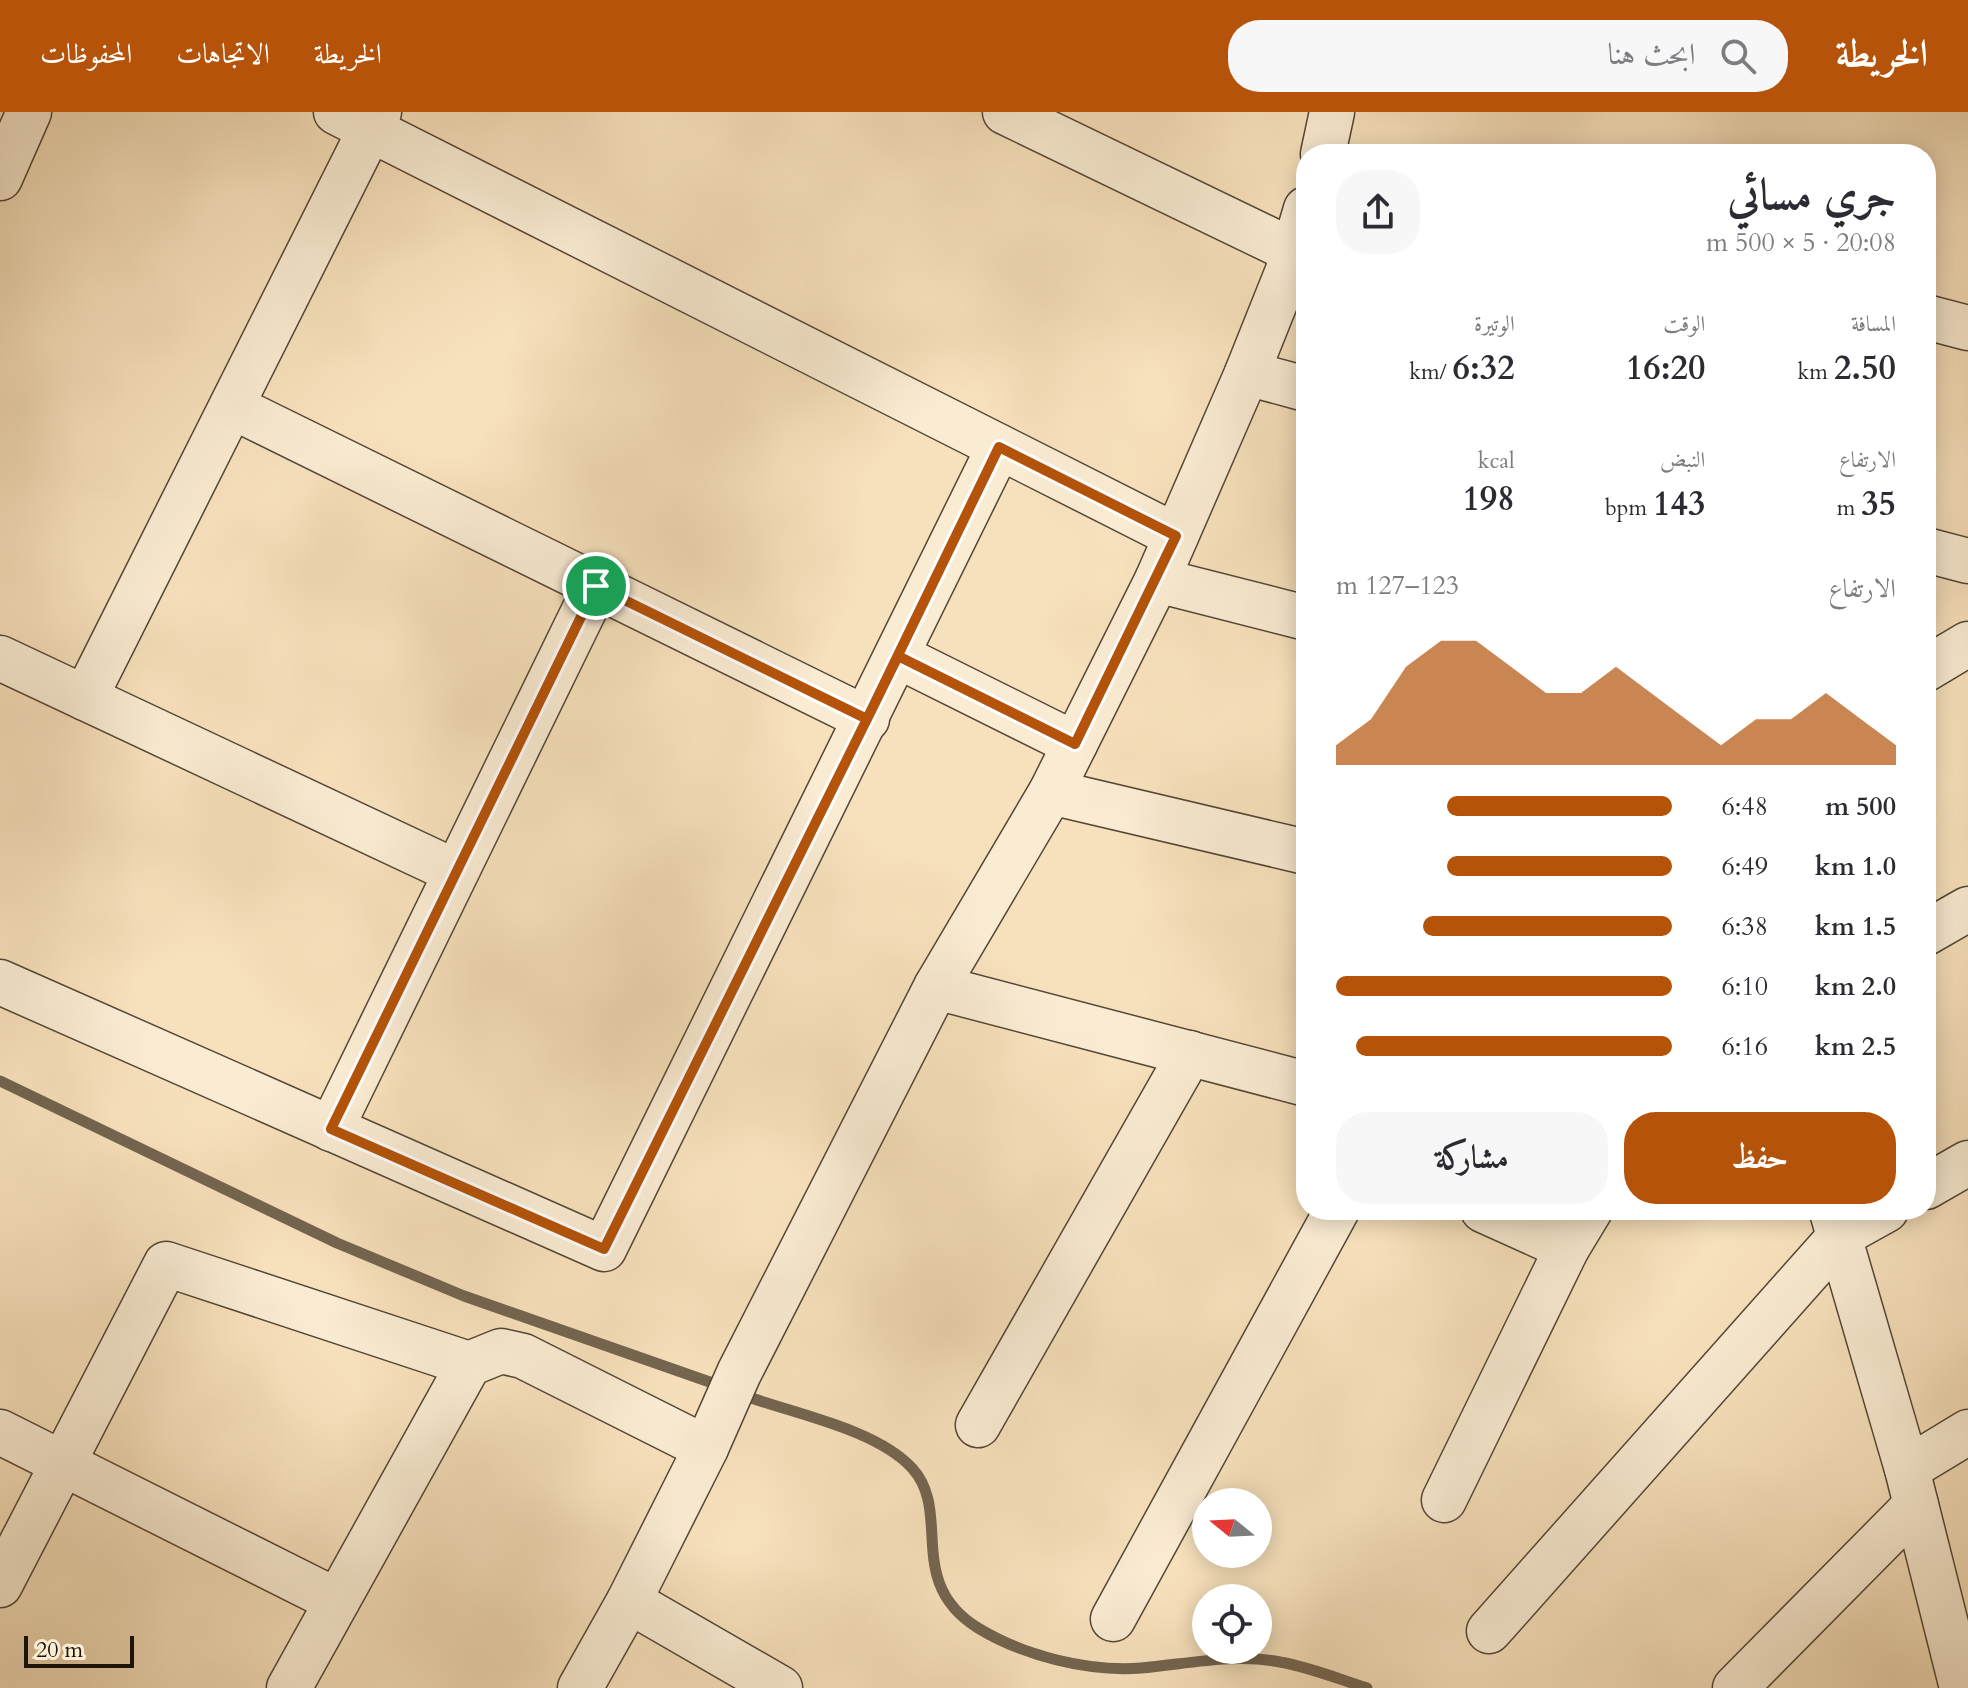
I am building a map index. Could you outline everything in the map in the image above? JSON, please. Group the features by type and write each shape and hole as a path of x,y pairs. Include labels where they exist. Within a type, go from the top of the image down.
{"street":[{"path":"0,178 29,112"},
{"path":"1005,112 1293,251"},
{"path":"1325,144 1332,112"},
{"path":"85,698 233,407 361,117 1176,536"},
{"path":"580,1688 629,1601 739,1373 936,987 1051,792 1157,580 1247,373 1296,241"},
{"path":"1936,320 1968,328"},
{"path":"1247,373 1296,386"},
{"path":"233,407 867,719"},
{"path":"0,982 604,1249 999,447"},
{"path":"1936,553 1968,561"},
{"path":"1157,580 1296,615"},
{"path":"331,1129 596,586"},
{"path":"1936,663 1968,644"},
{"path":"898,656 1075,744"},
{"path":"0,658 456,872"},
{"path":"1051,792 1296,850"},
{"path":"1936,927 1968,909"},
{"path":"936,987 1296,1081"},
{"path":"978,1425 1190,1053"},
{"path":"1936,1181 1968,1163"},
{"path":"1113,1619 1332,1220"},
{"path":"1505,1220 1567,1248"},
{"path":"1444,1500 1567,1248 1584,1220"},
{"path":"1836,1223 1912,1487 1962,1688"},
{"path":"1489,1631 1836,1223"},
{"path":"0,1585 166,1264 469,1364"},
{"path":"289,1688 469,1364 501,1351 523,1356 710,1434"},
{"path":"0,1432 337,1601"},
{"path":"1735,1688 1912,1487 1968,1432"},
{"path":"629,1601 780,1688"}],"waterway":[{"path":"0,1081 337,1243 464,1296 724,1387"},
{"path":"740,1394 855,1432 877,1442 912,1468 924,1486 929,1506 935,1569 942,1590 956,1610 978,1628 1015,1647 1057,1660 1121,1669 1228,1659 1263,1660 1302,1667 1367,1688"}],"route":[{"path":"596,586 331,1129 604,1249 867,719 898,656 1075,744 1176,536 999,447 867,719 596,586"}]}
